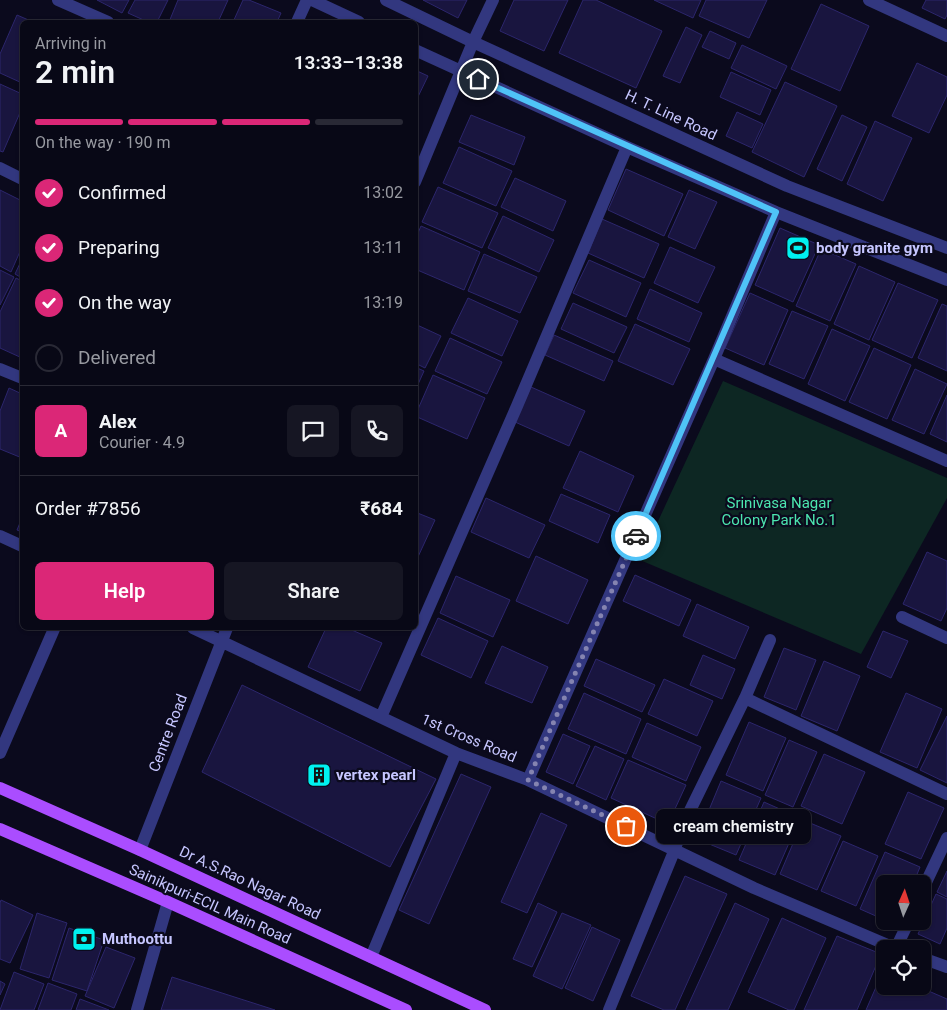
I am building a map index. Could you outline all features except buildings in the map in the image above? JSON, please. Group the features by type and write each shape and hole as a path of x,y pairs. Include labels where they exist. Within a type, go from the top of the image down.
{"main road":[{"name":"Dr A.S.Rao Nagar Road","path":"0,788 140,850 485,1010"},
{"name":"Sainikpuri-ECIL Main Road","path":"0,829 168,902 406,1010"}],"street":[{"path":"58,0 103,20"},
{"path":"298,20 307,0"},
{"path":"312,0 354,20"},
{"name":"H. T. Line Road","path":"386,0 472,42 787,186 947,248"},
{"path":"418,175 472,42 493,0"},
{"path":"869,0 947,36"},
{"path":"418,51 627,147 776,212 947,280"},
{"path":"381,717 513,415 627,147"},
{"path":"0,168 20,178"},
{"path":"528,780 714,359 776,212"},
{"path":"714,359 947,461"},
{"path":"0,369 20,377"},
{"path":"0,536 20,545"},
{"path":"902,617 947,638"},
{"path":"0,753 54,630"},
{"name":"1st Cross Road","path":"197,630 456,753 528,780 754,888 876,940"},
{"name":"Centre Road","path":"140,850 226,630"},
{"path":"609,1010 682,828 770,640"},
{"path":"744,698 947,794"},
{"path":"371,957 456,753"},
{"path":"930,875 947,838"},
{"path":"137,1010 168,902"},
{"path":"931,961 947,967"}],"green space":[{"name":"Srinivasa Nagar Colony Park No.1","path":"723,381 947,478 947,498 861,654 640,560"}],"way so far":[{"path":"626,826 528,780 636,536"}],"place":[{"name":"body granite gym","path":"798,248"},
{"name":"vertex pearl","path":"319,775"},
{"name":"cream chemistry","path":"626,826"},
{"name":"Muthoottu","path":"84,939"}],"route":[{"path":"478,79 776,212 636,536"}]}
